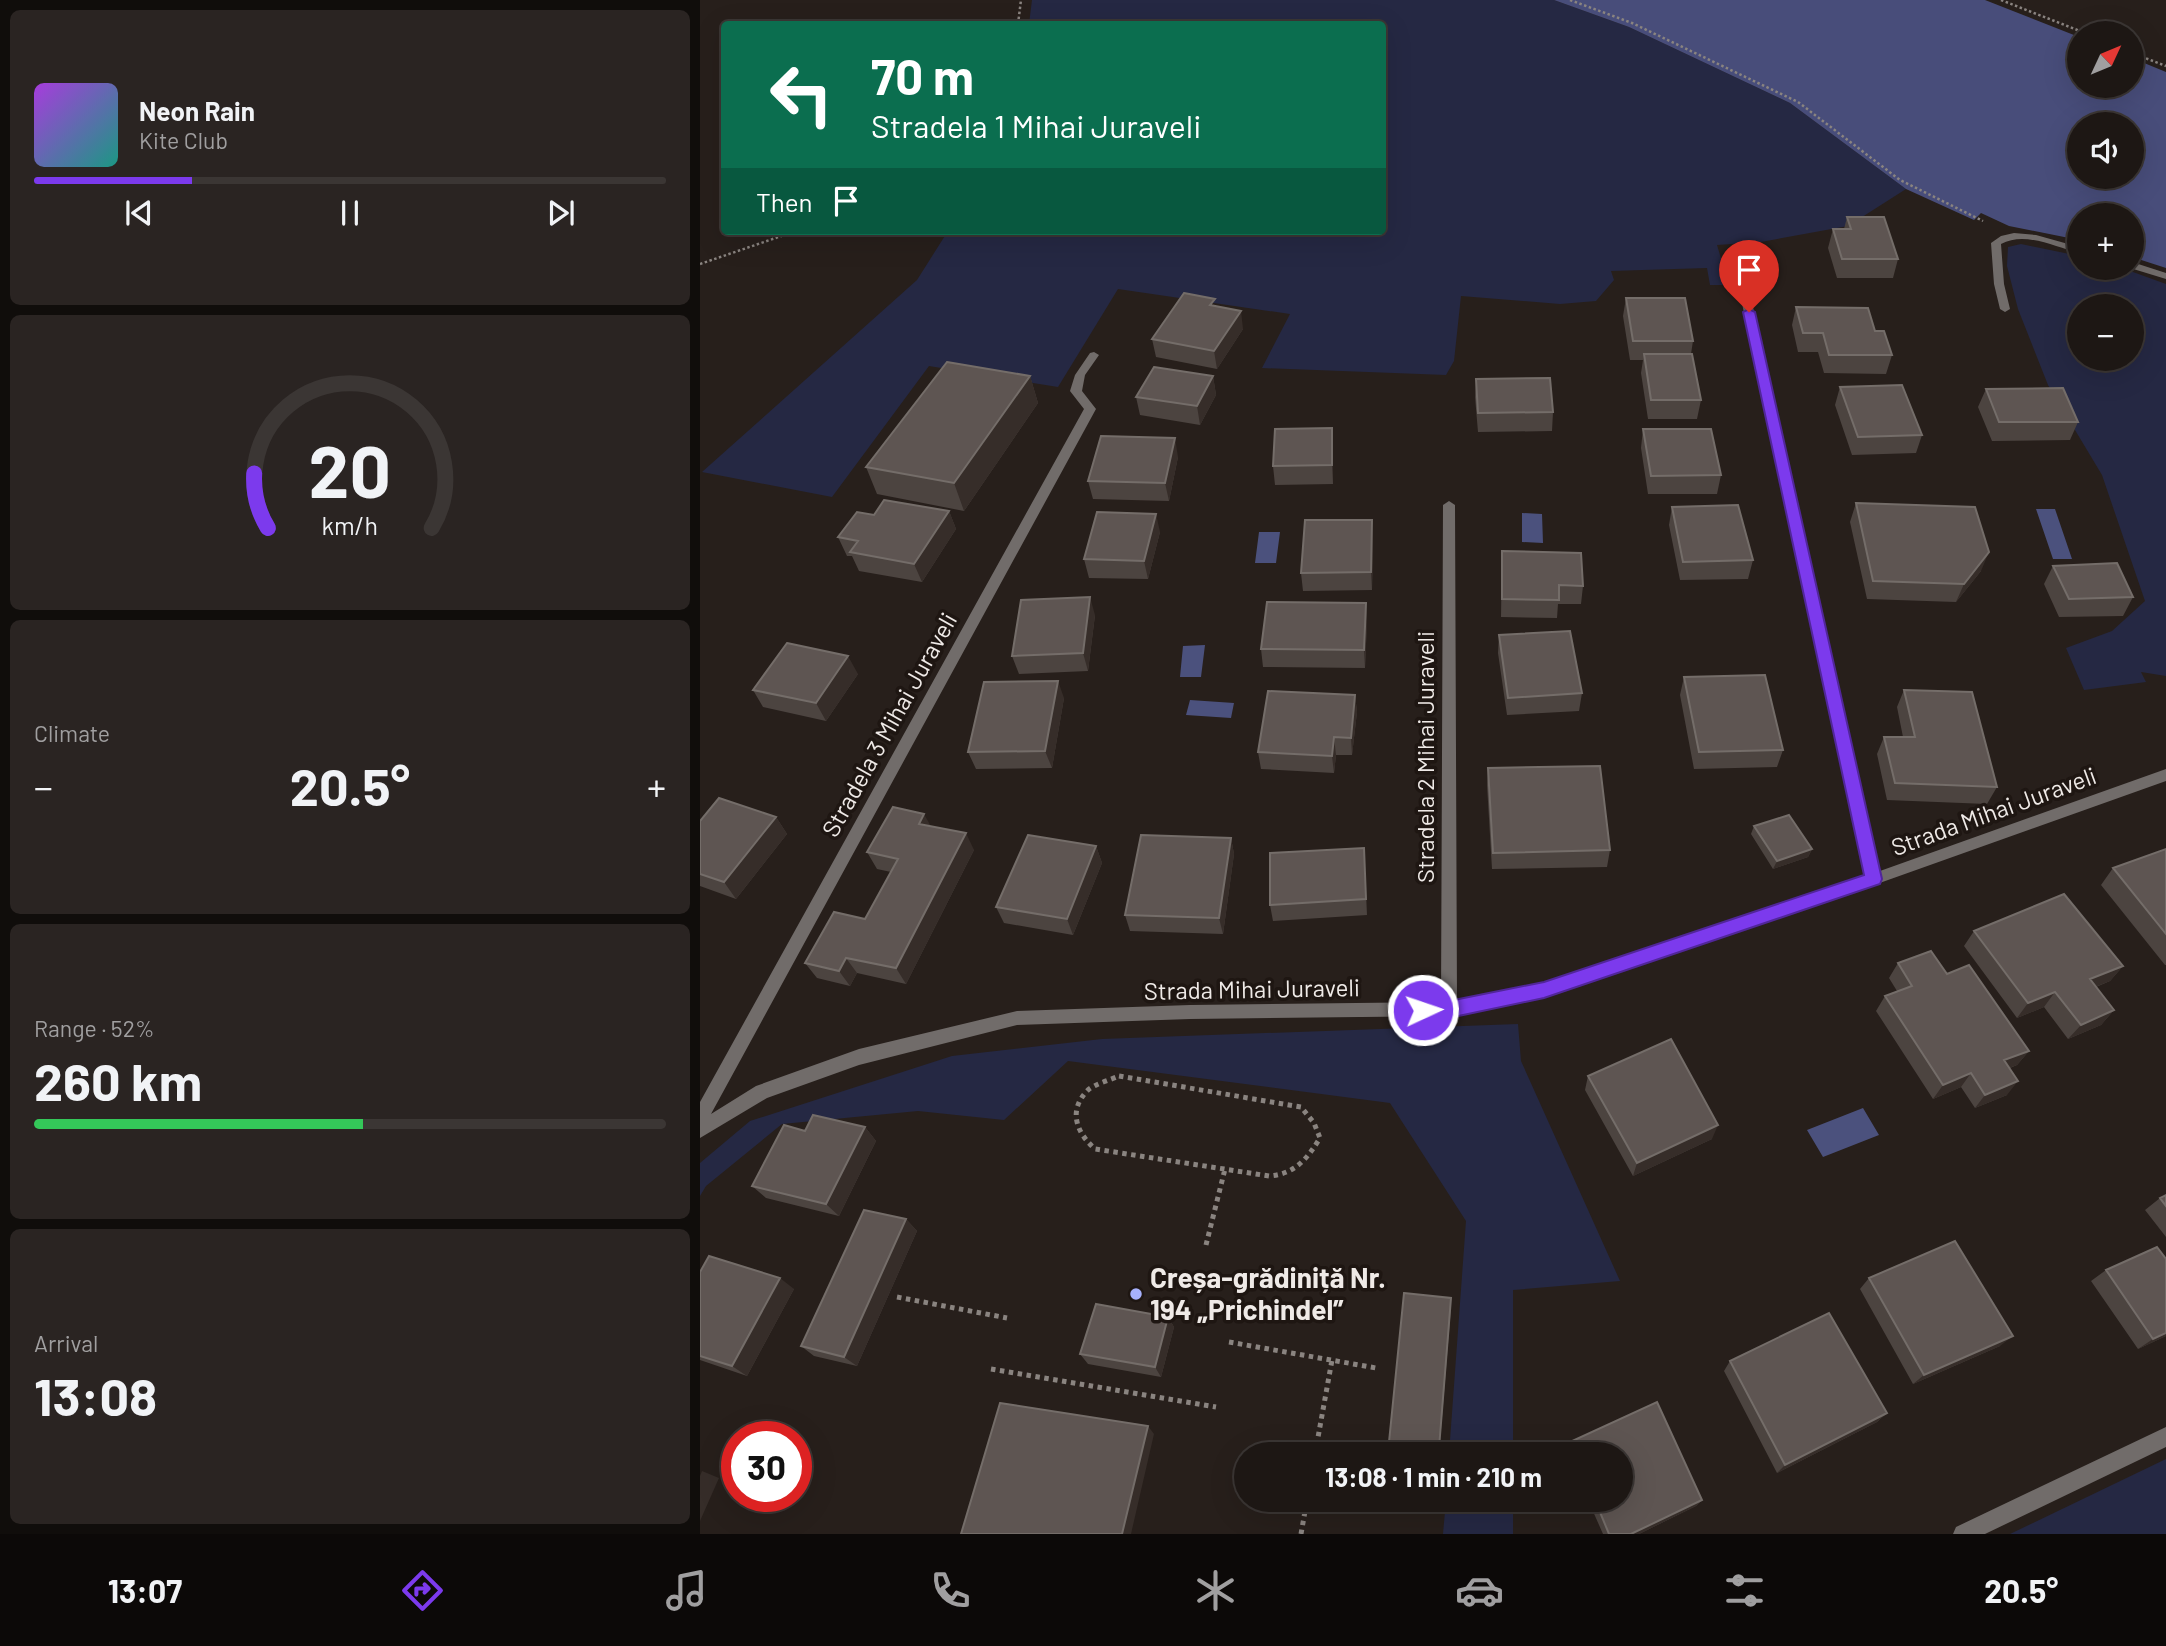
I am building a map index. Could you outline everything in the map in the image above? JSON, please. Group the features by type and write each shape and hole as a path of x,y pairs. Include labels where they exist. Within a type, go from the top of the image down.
{"street":[{"path":"2006,309 1999,284 1996,243 2004,237 2015,235 2067,247"},
{"path":"2144,269 2166,275"},
{"path":"1743,285 1874,879"},
{"name":"Stradela 3 Mihai Juraveli","path":"700,1118 1090,409 1076,391 1080,375 1094,355"},
{"name":"Stradela 2 Mihai Juraveli","path":"1449,505 1449,1009"},
{"name":"Strada Mihai Juraveli","path":"700,1130 762,1092 859,1057 1017,1018 1190,1012 1449,1009 1544,990 1874,879 2166,775"},
{"path":"1963,1534 2166,1437"}],"path":[{"path":"1018,21 1021,0"},
{"path":"1570,0 1632,23 1798,102 1860,145 1900,180 2015,235"},
{"path":"2001,0 2067,26"},
{"path":"2144,58 2166,66"},
{"path":"700,264 784,235"},
{"path":"1119,1076 1301,1107 1314,1124 1320,1138 1308,1158 1292,1173 1277,1177 1225,1169 1095,1149 1081,1137 1076,1126 1076,1112 1088,1090 1119,1076"},
{"path":"1206,1245 1225,1169"},
{"path":"897,1297 1007,1318"},
{"path":"1229,1342 1376,1368"},
{"path":"1317,1442 1332,1360"},
{"path":"991,1369 1216,1407"},
{"path":"1301,1534 1305,1512"}],"shaded area":[{"path":"1032,0 1554,0 1629,27 1790,103 1906,189 1848,226 1761,242 1717,245 1729,285 1710,285 1707,268 1611,271 1614,280 1596,301 1560,304 1461,296 1454,361 1446,375 1262,368 1290,314 1118,289 1058,387 929,366 832,497 702,472 917,280 945,235 1386,235 1386,21 1029,21"},
{"path":"1554,0 1985,0 2067,32 2067,98 2144,98 2144,63 2166,72 2166,268 2144,261 2144,203 2067,203 2067,238 2009,226 1981,213 1974,220 1906,189 1790,103 1629,27"},
{"path":"2021,244 2067,254 2067,280 2144,280 2144,276 2166,284 2166,676 2141,672 2146,682 2084,690 2066,648 2112,631 2145,601 2102,475 2048,385 2018,309 2007,266 2008,247"},
{"path":"2036,509 2055,509 2072,559 2053,559"},
{"path":"1522,513 1542,514 1543,543 1522,542"},
{"path":"1259,532 1280,532 1276,563 1255,563"},
{"path":"1205,645 1201,677 1180,677 1183,646"},
{"path":"1190,700 1234,703 1231,718 1186,715"},
{"path":"1518,1024 1521,1061 1620,1281 1513,1290 1513,1442 1450,1442 1466,1221 1390,1103 1068,1061 1004,1120 918,1111 782,1124 706,1186 700,1196 700,1163 750,1121 952,1056 1102,1039"},
{"path":"1863,1108 1879,1135 1823,1157 1807,1130"},
{"path":"2166,1459 2166,1534 2010,1534"},
{"path":"1445,1512 1513,1512 1513,1534 1443,1534"}],"building":[{"path":"1847,217 1884,217 1898,259 1842,259 1833,229 1851,229"},
{"path":"1184,293 1215,299 1210,305 1241,311 1214,351 1152,339"},
{"path":"1626,298 1685,298 1693,341 1633,341"},
{"path":"1796,307 1868,308 1875,331 1884,331 1892,355 1829,355 1823,333 1803,333"},
{"path":"1644,354 1692,354 1701,400 1651,400"},
{"path":"947,362 1030,376 954,483 866,467"},
{"path":"1154,367 1213,376 1197,406 1136,397"},
{"path":"1550,378 1553,412 1478,413 1476,379"},
{"path":"1902,385 1922,435 1858,437 1840,387"},
{"path":"2063,388 2078,422 1999,422 1986,389"},
{"path":"1332,428 1332,465 1273,466 1275,429"},
{"path":"1643,429 1711,429 1721,475 1651,476"},
{"path":"1101,436 1175,438 1165,483 1088,481"},
{"path":"884,500 949,511 914,564 850,552 858,541 838,537 857,512 874,515"},
{"path":"1856,503 1975,507 1989,552 1964,584 1873,581"},
{"path":"1738,505 1753,560 1683,562 1672,507"},
{"path":"1097,512 1156,514 1144,561 1084,559"},
{"path":"1305,520 1372,520 1371,572 1301,573"},
{"path":"1502,551 1581,553 1583,586 1559,585 1559,600 1502,599"},
{"path":"2117,563 2133,597 2069,599 2053,566"},
{"path":"1090,597 1083,653 1012,656 1021,600"},
{"path":"1267,602 1366,603 1364,650 1261,649"},
{"path":"1570,631 1582,693 1508,698 1499,635"},
{"path":"787,643 848,656 816,703 753,690"},
{"path":"1765,675 1783,750 1699,752 1684,677"},
{"path":"1058,681 1045,751 968,752 984,682"},
{"path":"1904,690 1972,692 1997,787 1895,783 1884,737 1915,737"},
{"path":"1268,691 1355,695 1351,738 1334,737 1332,756 1258,752"},
{"path":"1600,766 1610,850 1493,853 1488,768"},
{"path":"719,798 776,817 724,882 700,874 700,821"},
{"path":"893,807 924,814 919,824 966,833 896,968 846,958 839,971 805,963 834,912 865,919 898,859 867,852"},
{"path":"1789,815 1812,849 1777,861 1754,826"},
{"path":"1028,835 1096,846 1067,919 996,907"},
{"path":"1141,835 1231,838 1219,918 1125,915"},
{"path":"1364,848 1366,899 1270,905 1270,853"},
{"path":"2166,849 2166,934 2113,868"},
{"path":"2064,894 2123,966 2090,979 2114,1010 2081,1025 2055,992 2028,1003 1974,931"},
{"path":"1931,951 1947,974 1969,965 2029,1051 2004,1060 2018,1081 1985,1095 1971,1073 1943,1085 1885,996 1912,986 1898,963"},
{"path":"1671,1039 1718,1125 1637,1163 1588,1076"},
{"path":"813,1115 865,1127 826,1204 752,1186 784,1125 805,1131"},
{"path":"2166,1195 2166,1206 2160,1198"},
{"path":"864,1210 906,1219 844,1357 801,1346"},
{"path":"1955,1241 2013,1336 1924,1375 1869,1278"},
{"path":"2157,1247 2166,1259 2166,1333 2153,1339 2106,1270"},
{"path":"709,1256 780,1278 732,1366 700,1356 700,1272"},
{"path":"1404,1293 1451,1298 1439,1442 1389,1442"},
{"path":"1096,1304 1168,1317 1155,1367 1080,1354"},
{"path":"1829,1313 1887,1413 1785,1465 1730,1361"},
{"path":"1657,1402 1702,1500 1631,1534 1609,1534 1600,1512 1633,1512 1633,1442 1570,1442"},
{"path":"1000,1403 1148,1426 1122,1534 961,1534"}],"place":[{"name":"Creșa-grădiniță Nr. 194 „Prichindel”","path":"1136,1294"}],"route":[{"path":"1423,1010 1449,1009 1544,990 1874,879 1749,312"}]}
